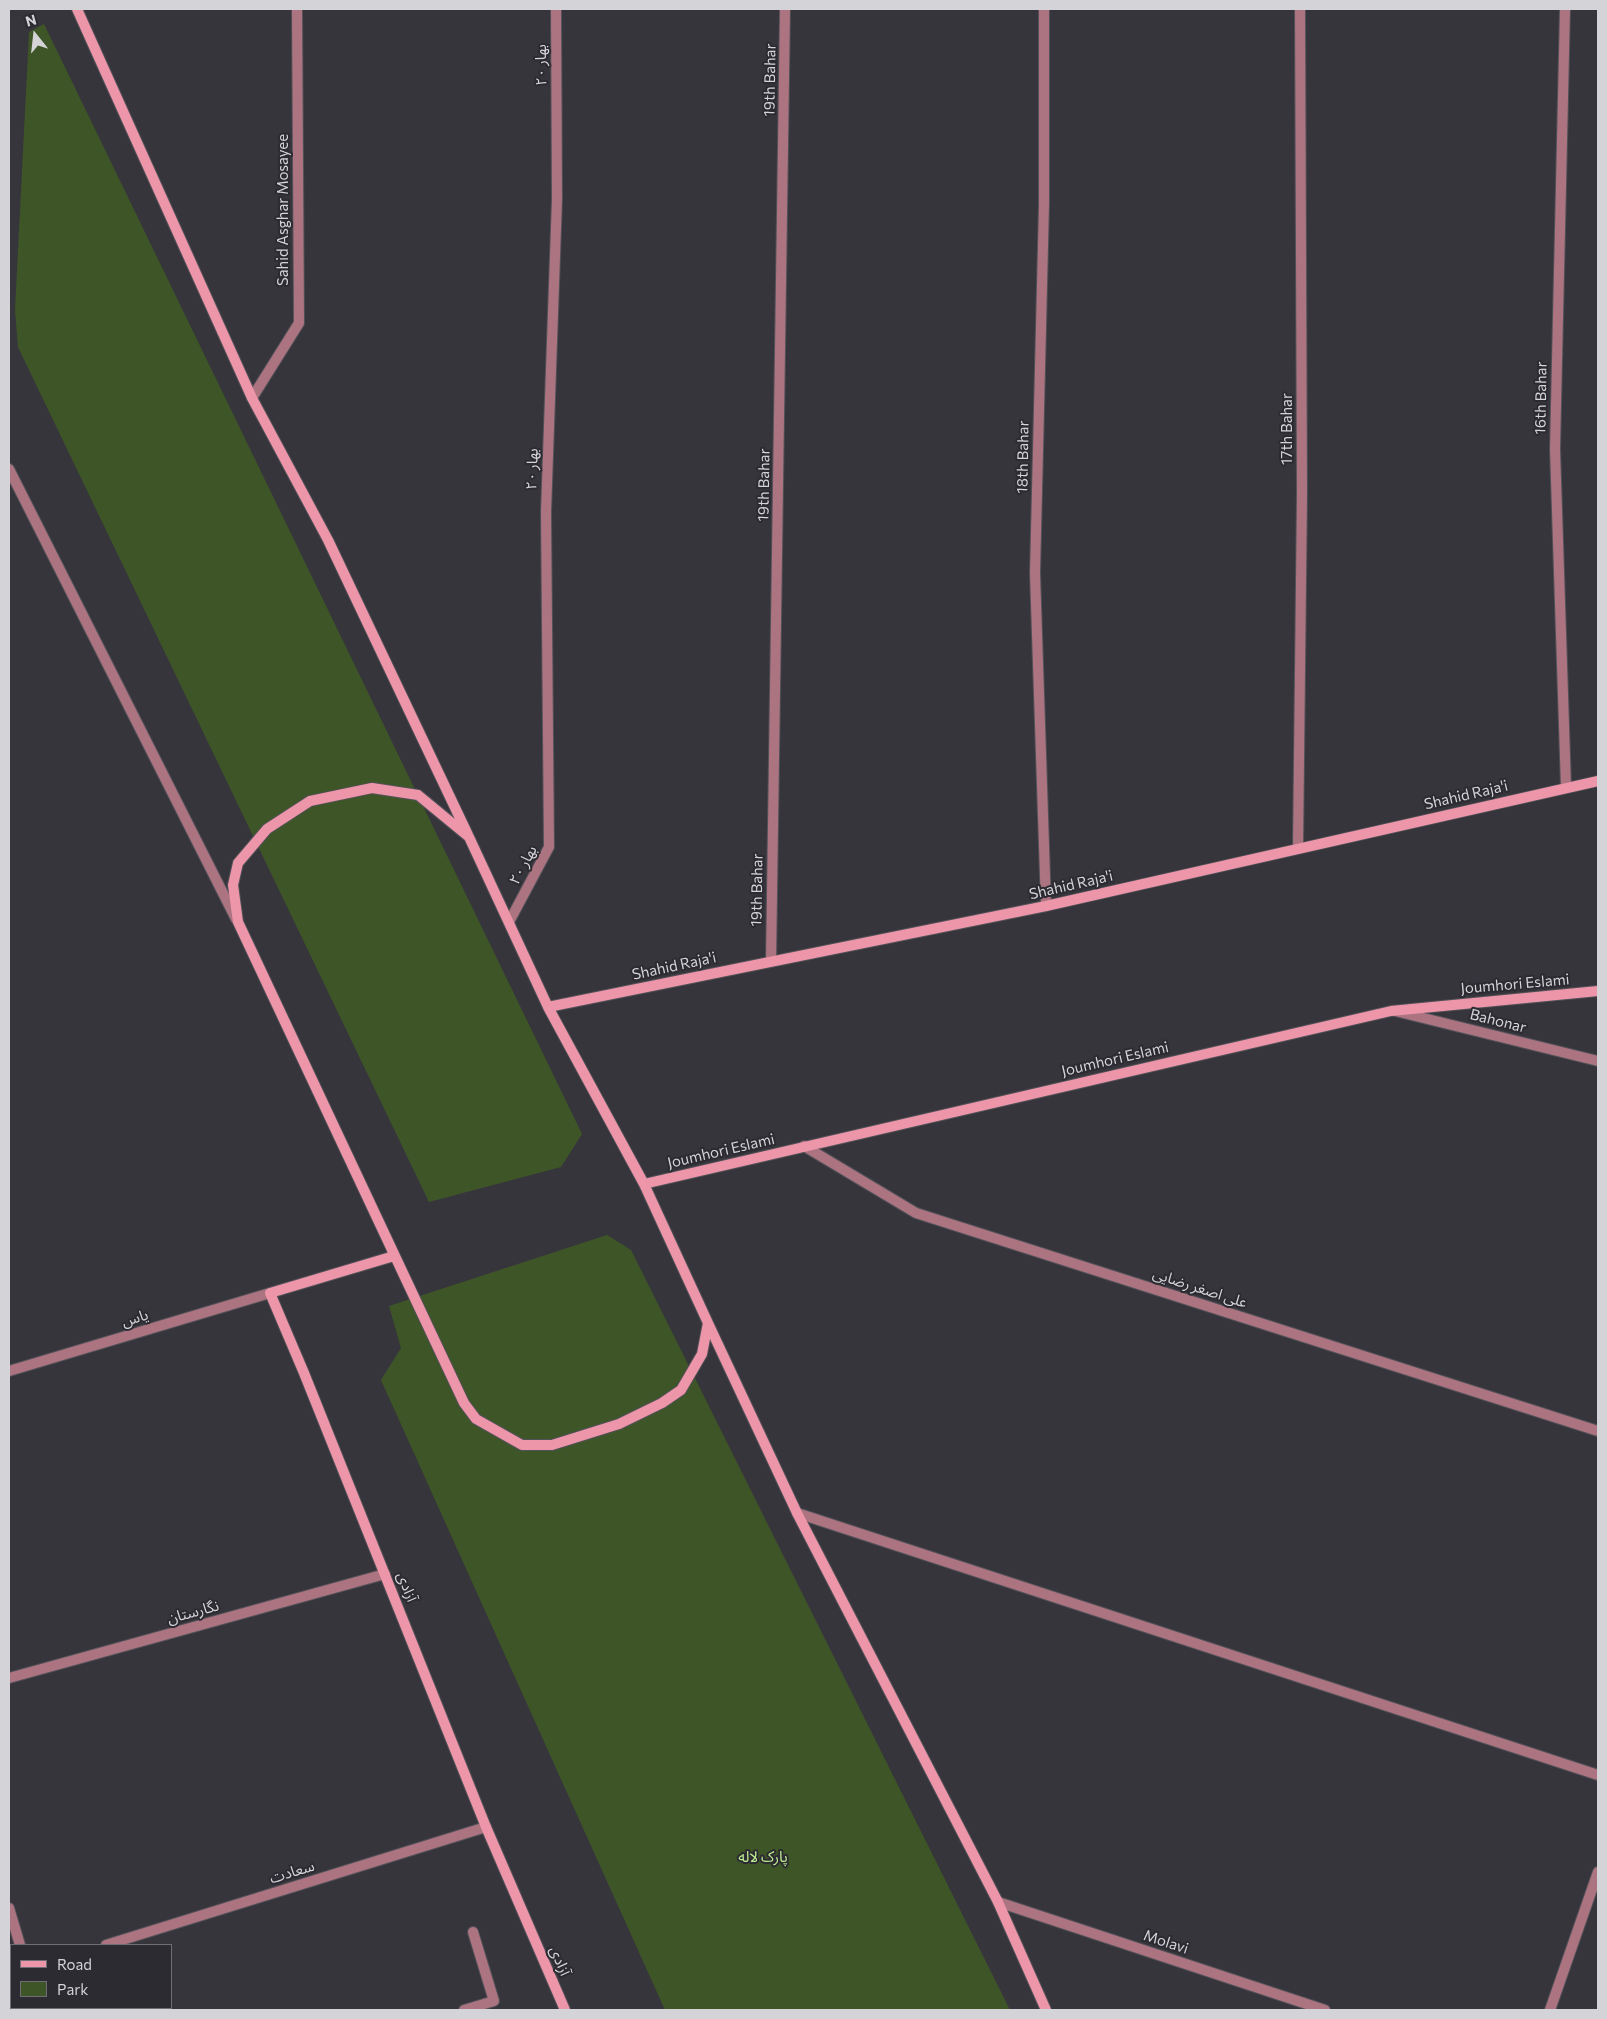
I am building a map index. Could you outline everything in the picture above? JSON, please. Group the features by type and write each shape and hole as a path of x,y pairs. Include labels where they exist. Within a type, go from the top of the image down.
{"street":[{"path":"77,9 252,398 328,540 510,922 548,1007 644,1184 797,1513 998,1902 1046,2010"},
{"name":"Sahid Asghar Mosayee","path":"252,398 299,323 297,9"},
{"name":"بهار ۲۰","path":"510,922 549,847 546,512 557,199 556,9"},
{"name":"19th Bahar","path":"771,961 785,9"},
{"name":"18th Bahar","path":"1044,9 1044,204 1035,573 1046,906"},
{"name":"17th Bahar","path":"1298,848 1302,493 1300,9"},
{"name":"16th Bahar","path":"1565,9 1555,449 1566,788"},
{"path":"9,469 238,922 464,1403 476,1419 522,1445 552,1445 619,1424 662,1403 681,1390 702,1354 708,1323"},
{"name":"Shahid Raja'i","path":"548,1007 1046,906 1598,782"},
{"path":"238,922 233,885 238,862 267,829 310,801 372,788 418,795 469,837"},
{"name":"Joumhori Eslami","path":"644,1184 1391,1010 1598,991"},
{"name":"Bahonar","path":"1391,1010 1598,1061"},
{"name":"علی اصغر رضایی","path":"804,1146 916,1214 1598,1431"},
{"path":"270,1293 394,1256"},
{"name":"یاس","path":"9,1371 270,1293"},
{"name":"آزادی","path":"270,1293 486,1827 565,2010"},
{"path":"797,1513 1598,1775"},
{"name":"نگارستان","path":"9,1678 385,1574"},
{"name":"سعادت","path":"109,1944 486,1827"},
{"path":"1550,2010 1598,1872"},
{"name":"Molavi","path":"998,1902 1325,2010"},
{"path":"9,1908 20,1944"},
{"path":"464,2010 494,2001 473,1932"}],"green space":[{"path":"44,24 582,1134 561,1167 429,1202 18,347 15,310 29,32"},
{"name":"پارک لاله","path":"607,1235 631,1250 1010,2010 665,2010 381,1380 401,1348 389,1306"}]}
